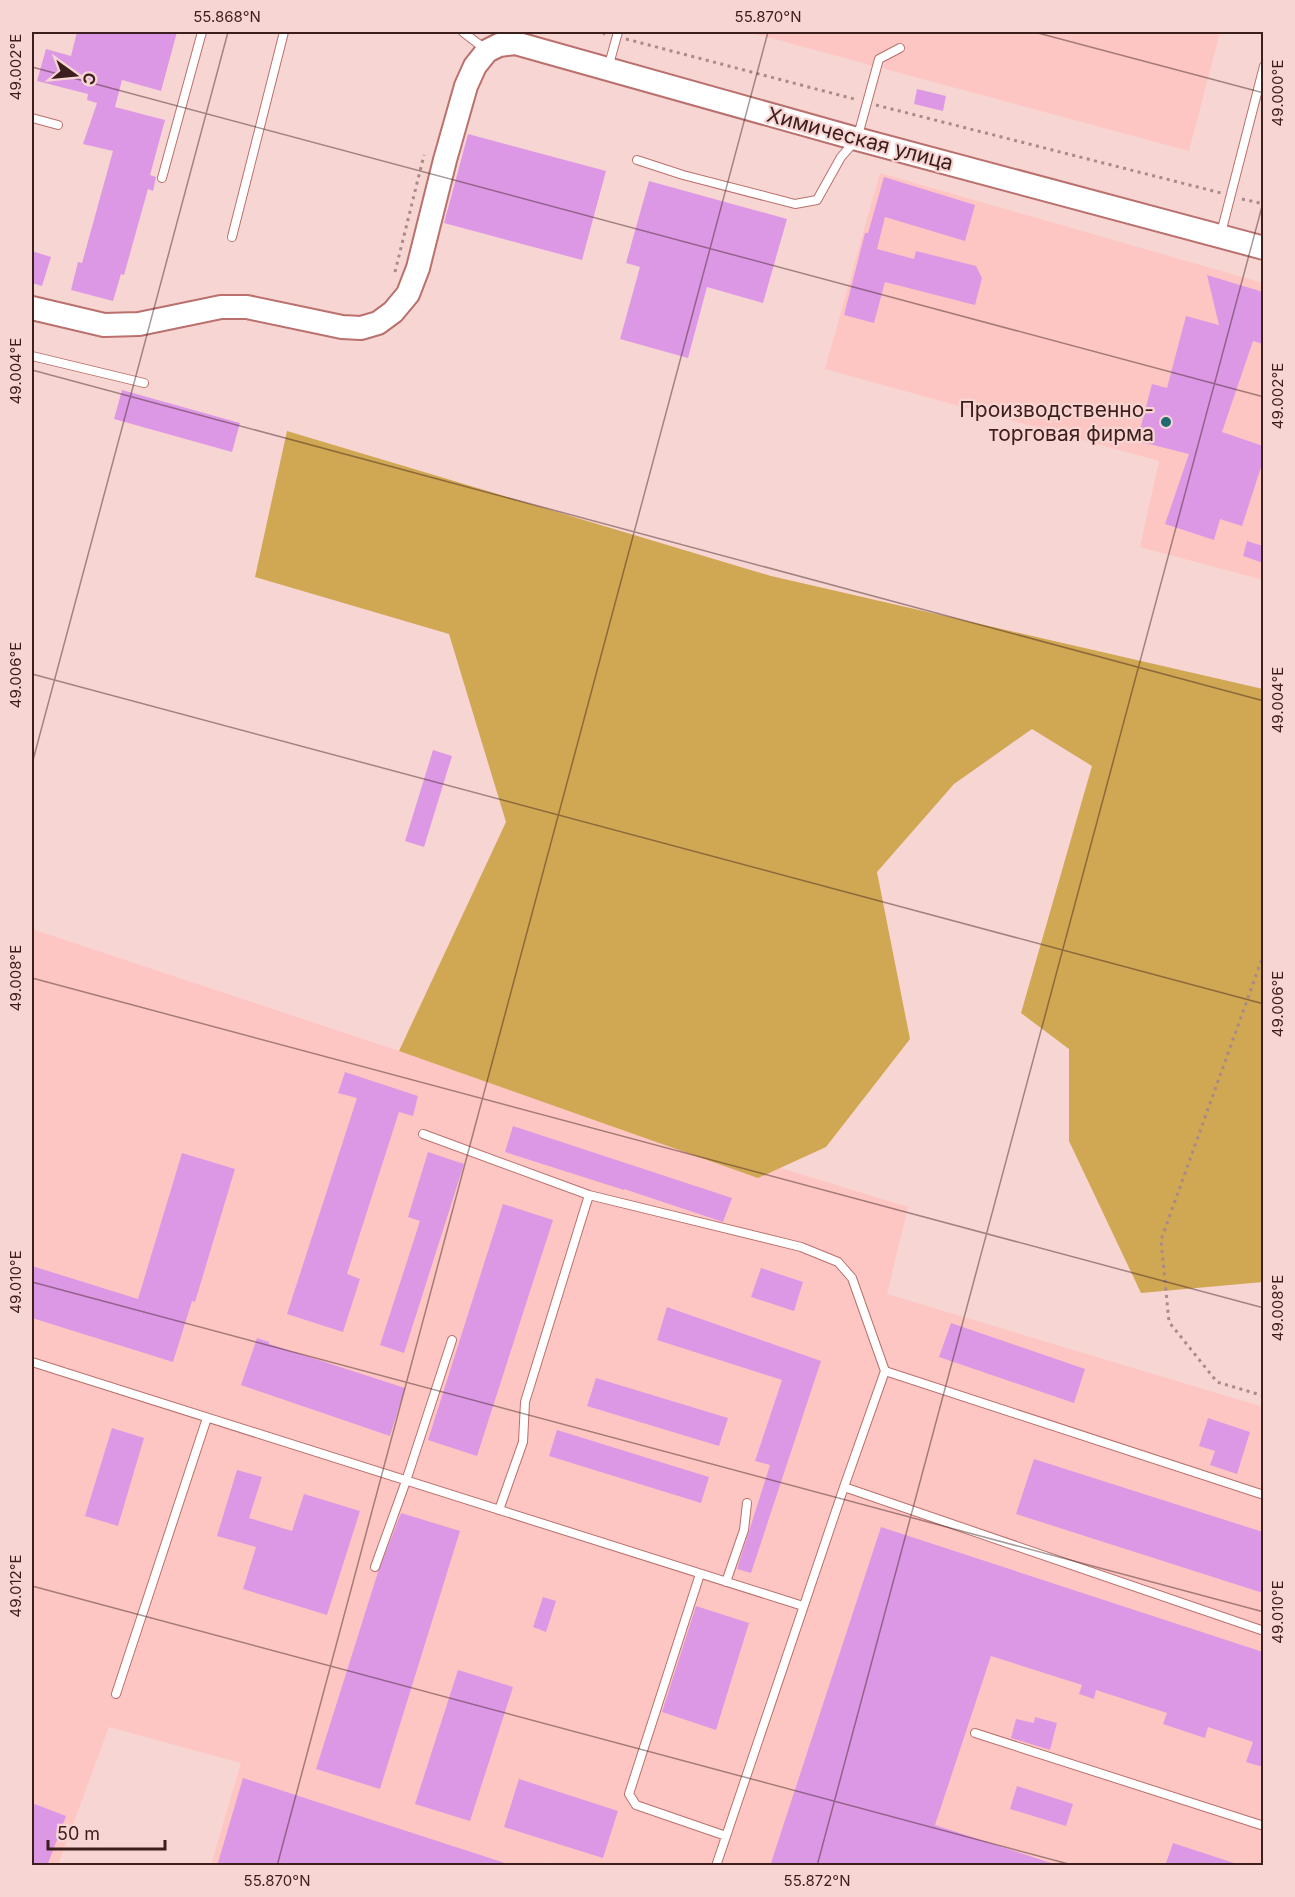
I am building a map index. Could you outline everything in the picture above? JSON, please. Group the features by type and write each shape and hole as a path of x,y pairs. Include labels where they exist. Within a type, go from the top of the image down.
{"main road":[{"name":"Химическая улица","path":"487,51 499,45 515,43 857,139 1263,248"},
{"path":"38,311 104,326 139,324 221,307 247,307 342,327 361,328 378,323 393,312 408,294 418,268 466,86 475,66 487,51"}],"lane":[{"path":"162,178 202,32"},
{"path":"232,237 284,32"},
{"path":"463,32 487,51"},
{"path":"608,68 617,34"},
{"path":"637,160 682,175 795,204 817,200 841,157 857,139 879,59 900,48"},
{"path":"1220,237 1263,66"},
{"path":"32,118 58,125"},
{"path":"32,356 144,383"},
{"path":"423,1134 589,1195 801,1247 838,1262 852,1278 885,1371 716,1866"},
{"path":"499,1510 523,1442 525,1402 589,1195"},
{"path":"375,1568 452,1340"},
{"path":"32,1362 803,1606"},
{"path":"885,1371 1263,1495"},
{"path":"116,1694 207,1418"},
{"path":"844,1487 1263,1631"},
{"path":"726,1582 744,1530 747,1503"},
{"path":"700,1574 629,1794 636,1805 726,1836"},
{"path":"975,1732 1263,1826"}],"path":[{"path":"596,32 617,34 866,102 1263,204"},
{"path":"393,279 424,155"},
{"path":"1263,953 1161,1240 1170,1322 1217,1382 1263,1396"}],"shaded area":[{"path":"748,32 1220,32 1189,151"},
{"path":"880,173 1263,283 1263,580 1140,547 1159,461 825,369"},
{"path":"287,431 771,576 1263,689 1263,1282 1141,1293 1069,1141 1069,1049 1021,1013 1092,766 1032,729 954,784 877,872 910,1039 826,1147 758,1178 399,1051 506,822 449,634 255,577"},
{"path":"32,929 399,1051 908,1207 887,1294 1263,1407 1263,1865 563,1866 541,1859 557,1865 211,1865 241,1763 109,1727 58,1865 32,1866"}],"building":[{"path":"77,32 177,32 161,91 122,80 115,107 165,120 150,175 156,177 153,191 148,189 124,275 121,274 113,301 71,290 78,262 82,263 113,151 83,144 97,103 87,100 88,94 37,81 46,49 71,56"},
{"path":"917,89 946,96 943,111 914,104"},
{"path":"468,134 606,171 582,260 444,223"},
{"path":"884,177 975,205 965,241 885,217 877,249 914,259 916,251 976,266 982,278 975,305 885,282 874,323 844,315 865,233 868,233"},
{"path":"649,181 787,219 763,303 707,287 688,358 620,339 640,267 626,263"},
{"path":"32,251 51,257 42,286 32,283"},
{"path":"1207,275 1263,292 1263,344 1253,341 1222,432 1263,446 1263,461 1242,526 1220,519 1214,540 1165,524 1189,454 1137,441 1152,384 1167,388 1186,316 1219,325"},
{"path":"122,390 240,423 232,452 114,419"},
{"path":"1247,541 1263,546 1263,563 1243,556"},
{"path":"433,750 452,756 424,847 405,841"},
{"path":"345,1072 418,1096 413,1116 399,1112 347,1274 360,1279 343,1332 287,1314 357,1098 338,1093"},
{"path":"513,1126 732,1198 723,1222 505,1152"},
{"path":"428,1152 464,1164 404,1353 380,1345 420,1221 408,1217"},
{"path":"182,1153 235,1169 195,1302 192,1301 173,1362 32,1318 32,1266 138,1299"},
{"path":"503,1204 553,1220 477,1456 428,1440"},
{"path":"761,1268 803,1282 794,1311 751,1297"},
{"path":"667,1307 821,1361 751,1573 737,1569 770,1465 755,1461 782,1380 657,1340"},
{"path":"951,1323 1085,1369 1074,1403 939,1357"},
{"path":"257,1338 269,1344 405,1388 390,1436 241,1385"},
{"path":"596,1378 728,1418 719,1446 587,1406"},
{"path":"1208,1418 1250,1432 1237,1474 1210,1465 1215,1451 1199,1446"},
{"path":"112,1428 144,1438 118,1526 85,1516"},
{"path":"557,1430 709,1477 701,1503 549,1456"},
{"path":"1034,1459 1263,1532 1263,1593 1016,1514"},
{"path":"237,1470 262,1477 249,1518 292,1531 304,1494 360,1511 327,1615 243,1589 256,1547 217,1536"},
{"path":"401,1513 460,1531 380,1789 316,1769 378,1572"},
{"path":"881,1527 1263,1652 1263,1767 1246,1762 1253,1742 1208,1727 1205,1738 1163,1724 1167,1713 1096,1690 1094,1699 1079,1694 1082,1685 991,1656 935,1825 1051,1863 1051,1866 770,1866"},
{"path":"543,1597 556,1601 546,1632 533,1627"},
{"path":"696,1606 749,1623 716,1730 662,1712"},
{"path":"458,1670 513,1687 470,1821 415,1804"},
{"path":"1035,1717 1057,1723 1050,1750 1011,1738 1016,1719 1034,1723"},
{"path":"243,1778 505,1863 505,1866 217,1866"},
{"path":"519,1779 618,1811 603,1858 504,1827"},
{"path":"1017,1786 1073,1804 1066,1826 1010,1809"},
{"path":"32,1803 66,1816 47,1866 32,1866"},
{"path":"1173,1843 1234,1863 1234,1866 1165,1866"}],"place":[{"name":"Производственно- торговая фирма","path":"1166,422"}]}
